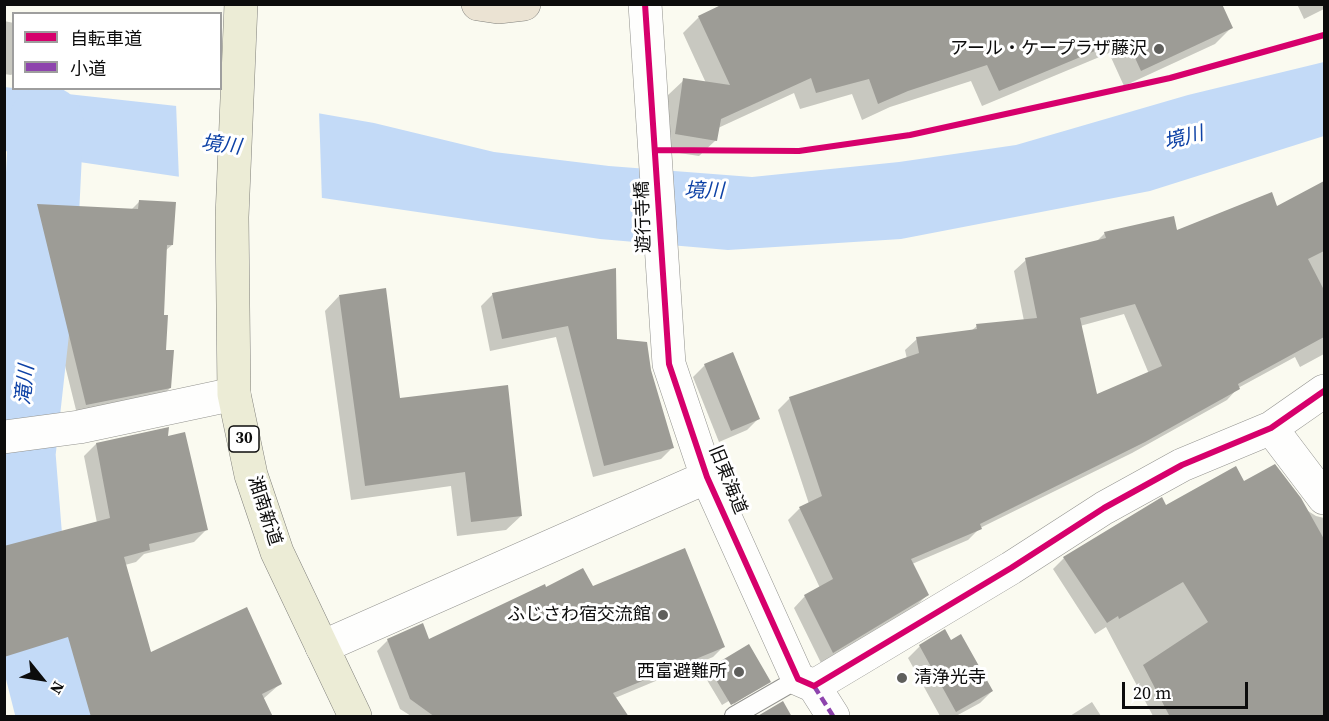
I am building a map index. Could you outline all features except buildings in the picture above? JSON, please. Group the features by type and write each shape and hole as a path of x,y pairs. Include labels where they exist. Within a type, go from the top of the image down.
{"highway":[{"path":"478,4 498,7 524,4"}],"main road":[{"name":"湘南新道","path":"241,4 232,217 234,394 251,475 277,552 355,717"}],"street":[{"name":"遊行寺橋","path":"645,4 656,150 662,283"},
{"name":"旧東海道","path":"662,283 669,364 707,477 806,683 833,717"},
{"path":"806,683 1011,568 1104,508 1182,465 1271,428 1324,391"},
{"path":"4,437 48,432 234,394"},
{"path":"1271,428 1324,498"},
{"path":"322,646 707,477"}],"lane":[{"path":"734,717 806,683"}],"water":[{"name":"境川","path":"1324,62 1324,136 1150,191 901,239 728,250 600,239 5,151 4,87 12,88 12,90 31,90 222,111 283,107 374,123 494,152 609,166 752,177 899,162 1016,145 1188,95"}],"pier":[{"path":"176,103 222,108 283,104 319,110 322,202 179,180"}],"waterway":[{"name":"滝川","path":"46,123 39,265 18,454 32,629 54,716"}],"marked path":[{"path":"814,686 833,716"}],"cycle path":[{"path":"645,4 669,364 707,477 798,679 814,686 1011,568 1104,508 1182,465 1271,428 1324,391"},
{"path":"656,150 799,151 910,135 1170,78 1324,35"}],"place":[{"name":"アール・ケープラザ藤沢","path":"1159,49"},
{"name":"ふじさわ宿交流館","path":"663,615"},
{"name":"西富避難所","path":"739,672"},
{"name":"清浄光寺","path":"902,678"}]}
